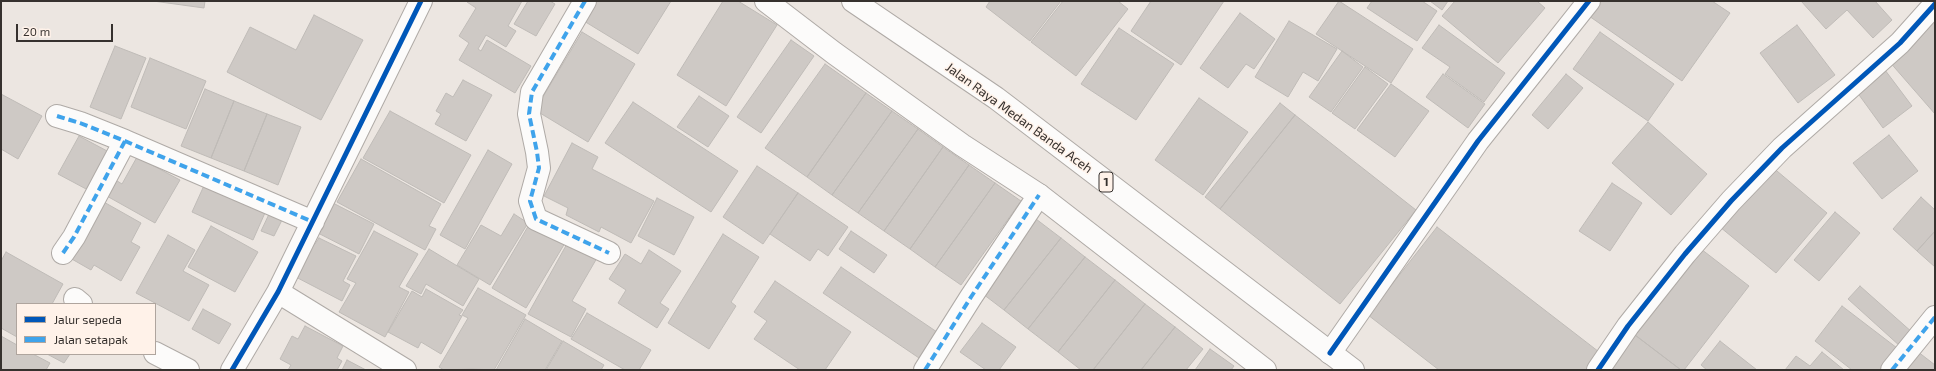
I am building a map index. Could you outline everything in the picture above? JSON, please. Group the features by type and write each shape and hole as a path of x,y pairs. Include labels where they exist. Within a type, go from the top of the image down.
{"main road":[{"path":"232,370 278,292 421,1"},
{"path":"585,1 532,92 529,114 539,168 530,201 536,219 609,253"},
{"path":"766,1 834,53 962,145 1039,195 1265,370"},
{"name":"Jalan Raya Medan Banda Aceh","path":"853,1 996,98 1353,370"},
{"path":"1330,353 1474,148 1590,1"},
{"path":"1598,370 1628,326 1685,254 1731,201 1782,148 1900,44 1935,4"},
{"path":"57,116 80,123 125,141 313,222"},
{"path":"63,253 74,237 125,141"},
{"path":"925,370 971,297 1039,195"},
{"path":"278,292 405,370"},
{"path":"1892,370 1935,317"},
{"path":"156,354 188,370"}],"building":[{"path":"153,1 205,1 204,8"},
{"path":"522,1 508,26 516,31 506,47 486,35 478,49 481,51 487,40 531,66 515,93 459,60 469,43 459,36 476,8 467,2"},
{"path":"528,1 550,1 555,4 536,36 514,24"},
{"path":"590,1 671,1 638,54 579,18"},
{"path":"723,1 738,1 777,25 726,106 677,75"},
{"path":"990,1 1061,1 1030,41 986,7"},
{"path":"1063,1 1118,1 1128,9 1076,76 1031,42"},
{"path":"1151,1 1224,1 1181,65 1131,31"},
{"path":"1339,1 1413,49 1391,83 1316,34"},
{"path":"1372,1 1422,1 1437,11 1417,41 1367,8"},
{"path":"1430,1 1448,1 1442,10"},
{"path":"1455,1 1537,1 1545,8 1498,63 1442,16"},
{"path":"1599,1 1712,1 1730,13 1682,81 1589,16"},
{"path":"1801,1 1875,1 1892,20 1873,38 1847,10 1826,29"},
{"path":"1240,13 1275,39 1254,69 1246,64 1228,88 1200,68"},
{"path":"314,15 363,40 321,120 227,72 250,27 296,50"},
{"path":"1935,20 1935,114 1888,60"},
{"path":"1289,21 1337,49 1318,81 1303,72 1288,97 1255,77"},
{"path":"1439,25 1505,73 1484,102 1445,74 1450,67 1422,48"},
{"path":"1797,25 1835,75 1798,103 1760,53"},
{"path":"1119,28 1174,64 1136,120 1081,84"},
{"path":"582,32 635,64 588,142 535,110"},
{"path":"1600,32 1674,84 1648,121 1573,69"},
{"path":"791,40 814,56 761,133 737,117"},
{"path":"115,46 146,58 121,119 90,107"},
{"path":"1342,51 1363,67 1331,112 1309,97"},
{"path":"150,58 206,81 186,129 131,107"},
{"path":"825,64 866,93 807,177 765,148"},
{"path":"1882,66 1912,106 1883,128 1854,88"},
{"path":"1365,67 1388,84 1355,129 1332,113"},
{"path":"1443,74 1485,104 1468,128 1426,97"},
{"path":"1566,74 1583,88 1548,129 1532,115"},
{"path":"463,80 492,95 466,141 435,124 441,114 436,111 446,93 453,97"},
{"path":"1391,84 1429,111 1395,157 1357,130"},
{"path":"205,89 234,101 211,158 181,146"},
{"path":"866,93 892,111 832,195 807,177"},
{"path":"1,94 42,116 18,159 1,149"},
{"path":"699,96 729,116 708,147 677,127"},
{"path":"1199,98 1248,132 1203,195 1155,160"},
{"path":"234,101 267,114 244,171 211,158"},
{"path":"633,102 738,171 711,212 605,143"},
{"path":"1280,103 1295,115 1220,209 1205,197"},
{"path":"390,111 471,155 444,203 363,158"},
{"path":"892,111 918,129 858,213 832,195"},
{"path":"267,114 301,127 278,185 244,171"},
{"path":"1295,115 1416,210 1340,304 1220,209"},
{"path":"1648,122 1707,174 1671,215 1612,163"},
{"path":"918,129 943,147 884,231 858,213"},
{"path":"1889,135 1918,171 1882,199 1853,163"},
{"path":"79,136 109,152 88,190 58,174"},
{"path":"572,143 598,157 592,169 654,201 631,243 601,227 599,232 566,215 568,208 544,196"},
{"path":"943,147 969,165 910,249 884,231"},
{"path":"488,150 512,164 465,249 440,235"},
{"path":"137,157 180,180 155,223 105,195 114,179 122,184"},
{"path":"361,159 441,204 429,226 436,229 425,250 337,202"},
{"path":"969,165 995,183 935,267 910,249"},
{"path":"757,166 798,193 763,244 723,217"},
{"path":"1771,166 1827,213 1776,273 1720,227"},
{"path":"207,179 268,206 253,240 192,212"},
{"path":"995,183 1021,201 961,285 935,267"},
{"path":"1612,183 1642,203 1610,251 1579,231"},
{"path":"798,193 848,227 828,256 818,249 810,261 770,234"},
{"path":"1921,197 1935,210 1935,231 1917,251 1893,229"},
{"path":"657,198 694,217 674,255 638,236"},
{"path":"102,201 141,223 131,242 140,247 121,281 94,265 91,270 70,258"},
{"path":"329,201 374,224 359,254 314,231"},
{"path":"271,210 284,216 274,236 261,231"},
{"path":"1835,212 1860,233 1819,281 1794,260"},
{"path":"514,214 528,223 490,285 457,265 481,225 501,236"},
{"path":"1036,219 1061,238 1004,310 979,291"},
{"path":"530,223 565,243 526,308 492,288"},
{"path":"211,226 258,252 235,292 188,267"},
{"path":"1437,227 1603,355 1592,370 1439,370 1368,315"},
{"path":"374,231 418,254 399,287 409,292 385,337 339,312 356,283 347,279"},
{"path":"851,231 887,255 874,273 839,249"},
{"path":"1935,231 1935,267 1917,251"},
{"path":"723,234 759,257 731,302 736,306 709,349 668,323"},
{"path":"168,235 195,250 183,271 209,285 189,321 136,293"},
{"path":"319,238 356,256 343,281 350,285 342,301 292,275 310,241 315,244"},
{"path":"1061,238 1085,257 1028,329 1004,310"},
{"path":"568,242 597,258 572,301 586,309 571,337 528,314"},
{"path":"429,249 479,279 463,306 426,284 421,294 406,286"},
{"path":"1701,249 1749,286 1684,370 1681,370 1635,335"},
{"path":"649,250 681,271 660,303 669,309 657,328 618,303 626,290 609,279 625,254 641,264"},
{"path":"6,252 63,284 53,303 16,303 16,336 1,328 1,261"},
{"path":"1085,257 1115,280 1058,352 1028,329"},
{"path":"841,267 937,332 919,358 823,293"},
{"path":"1115,280 1145,304 1093,370 1081,370 1058,352"},
{"path":"775,281 851,332 825,370 800,370 754,339 767,321 754,312"},
{"path":"1860,286 1913,333 1901,347 1848,299"},
{"path":"478,288 526,315 494,370 444,370 439,367 468,318 462,315"},
{"path":"426,289 463,310 459,315 462,316 441,354 421,342 418,348 388,332 412,291 422,297"},
{"path":"1145,304 1175,327 1141,370 1093,370"},
{"path":"1842,306 1897,348 1880,370 1852,370 1815,341"},
{"path":"203,309 231,324 219,344 192,329"},
{"path":"587,313 651,350 639,370 625,370 571,339"},
{"path":"525,319 562,341 545,370 496,370"},
{"path":"982,323 1016,347 999,370 986,370 960,352"},
{"path":"305,326 343,346 337,358 342,361 337,370 288,370 291,365 280,359 292,336 298,339"},
{"path":"1175,327 1203,349 1186,370 1141,370"},
{"path":"1635,335 1681,370 1608,370"},
{"path":"1,336 16,344 16,355 35,355 50,363 46,370 1,370"},
{"path":"563,341 604,365 601,370 546,370"},
{"path":"1720,341 1757,370 1707,370 1701,365"},
{"path":"1913,348 1935,365 1935,370 1895,370"},
{"path":"1210,349 1234,366 1231,370 1195,370"},
{"path":"1822,352 1844,370 1785,370 1796,356 1810,366"},
{"path":"49,355 69,355 64,363"},
{"path":"347,360 366,370 342,370"}],"marked path":[{"path":"585,1 532,92 529,114 539,168 530,201 536,219 609,253"},
{"path":"57,116 80,123 125,141 313,222"},
{"path":"63,253 74,237 125,141"},
{"path":"925,370 971,297 1039,195"},
{"path":"1892,370 1935,317"}],"cycle path":[{"path":"232,370 278,292 421,1"},
{"path":"1330,353 1478,141 1589,1"},
{"path":"1598,370 1628,326 1685,254 1731,201 1782,148 1900,43 1935,4"}]}
